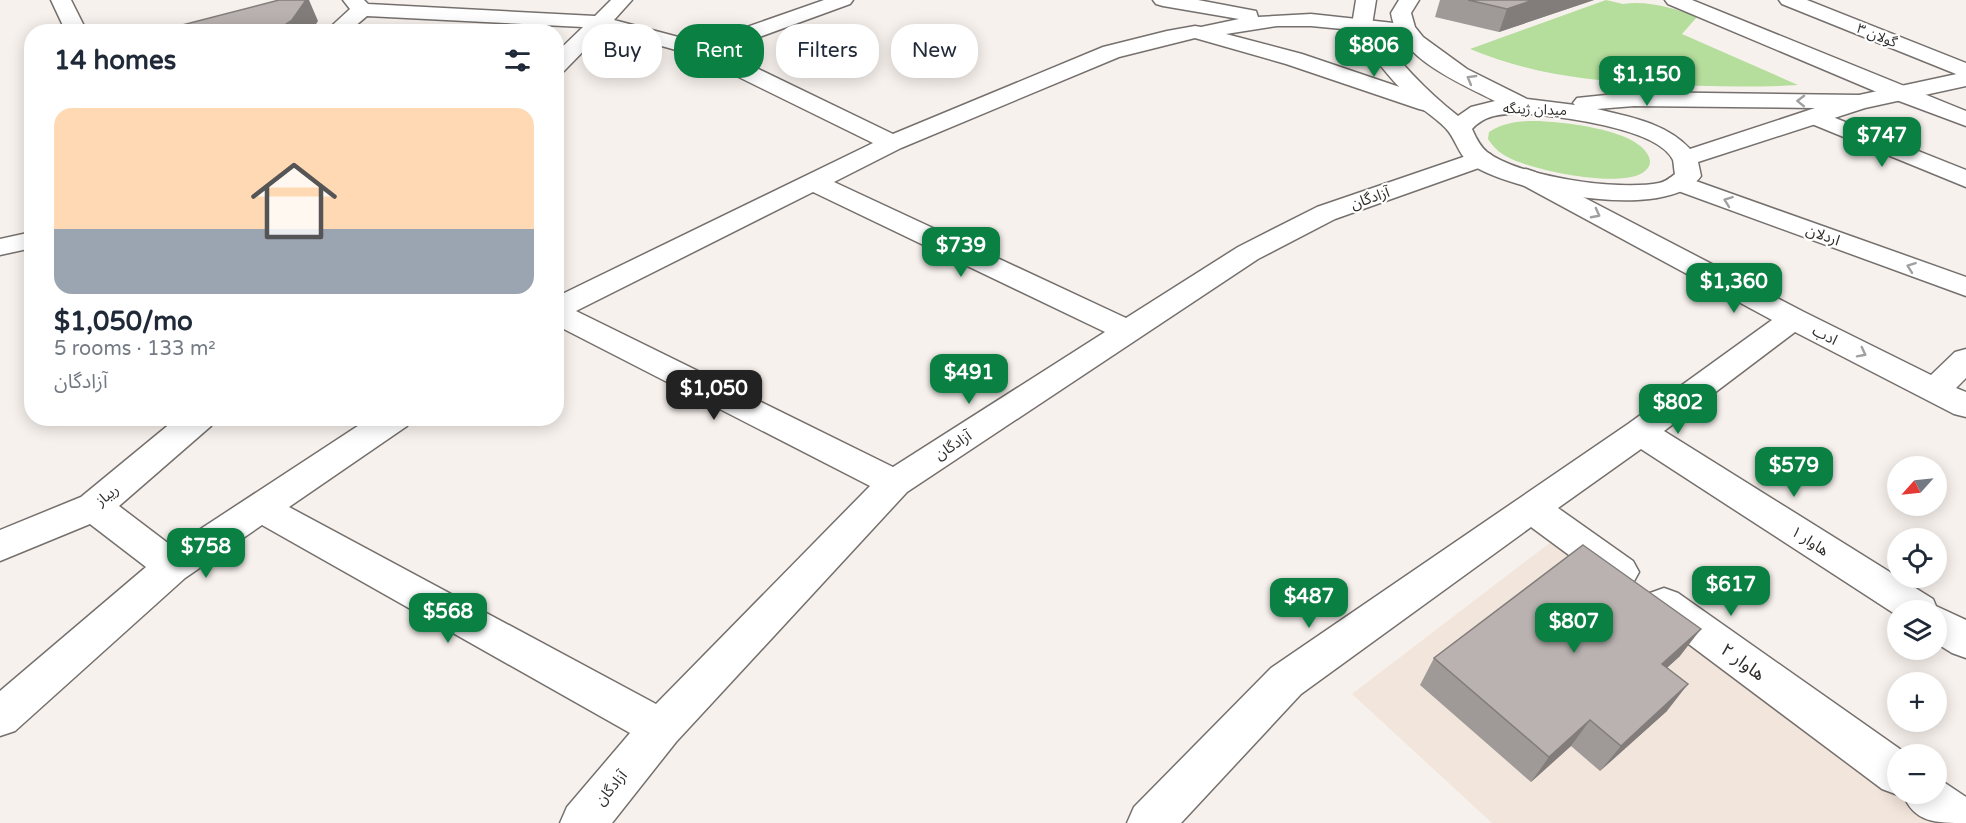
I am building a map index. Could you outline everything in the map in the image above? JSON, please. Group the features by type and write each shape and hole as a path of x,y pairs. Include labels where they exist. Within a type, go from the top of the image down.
{"street":[{"path":"61,0 73,24"},
{"path":"564,58 622,0"},
{"path":"764,28 843,0"},
{"path":"1162,0 1277,20"},
{"path":"1366,0 1362,25 1386,60 1427,104 1460,129 1469,148 1480,159 1526,177 1575,187 1626,191 1666,189 1683,171 1815,117 1859,102 1966,79"},
{"path":"1409,0 1401,13 1405,29 1422,46 1449,66 1533,106 1634,99 1859,102"},
{"path":"1675,0 1899,93 1966,118"},
{"name":"گولان ۳","path":"1789,0 1966,71"},
{"path":"342,24 357,5 599,22 674,42"},
{"path":"564,307 892,143 1111,52 1167,37 1277,20 1311,20 1405,29"},
{"path":"1195,33 1294,59 1427,104"},
{"path":"759,78 892,143"},
{"name":"میدان ژینگه","path":"1460,129 1473,114 1499,107 1533,106 1595,114 1639,127 1660,137 1683,171"},
{"path":"1815,117 1966,179"},
{"name":"آزادگان","path":"583,823 661,729 895,483 1248,254 1326,213 1480,159"},
{"name":"اردلان","path":"1683,171 1966,287"},
{"name":"ادب","path":"1526,177 1793,319 1966,406"},
{"path":"813,182 1130,332"},
{"path":"0,247 24,242"},
{"path":"564,315 895,483"},
{"path":"1150,823 1286,681 1640,432 1793,319"},
{"path":"1935,390 1966,359"},
{"name":"ریباز","path":"0,546 94,507 190,426"},
{"path":"0,717 172,567 383,426"},
{"name":"هاوار ۱","path":"1640,432 1903,600"},
{"path":"94,507 172,567"},
{"name":"هاوار ۲","path":"1531,508 1887,766"},
{"path":"262,509 661,729"},
{"path":"1947,629 1966,641"},
{"path":"1939,804 1965,823"}],"shaded area":[{"path":"1551,542 1887,784 1887,804 1915,804 1942,823 1492,823 1352,694"}],"green space":[{"path":"1606,0 1623,4 1641,3 1660,6 1697,17 1682,34 1798,85 1706,86 1603,80 1537,70 1470,49"},
{"path":"1537,121 1580,125 1614,133 1641,146 1648,155 1649,165 1645,171 1634,176 1617,179 1575,176 1516,161 1499,152 1488,139 1489,132 1506,124"}],"building":[{"path":"279,0 306,0 292,20 286,24 186,24"},
{"path":"1468,0 1533,0 1507,9"},
{"path":"1583,545 1701,629 1662,664 1688,684 1621,746 1590,720 1549,757 1434,658"}]}
